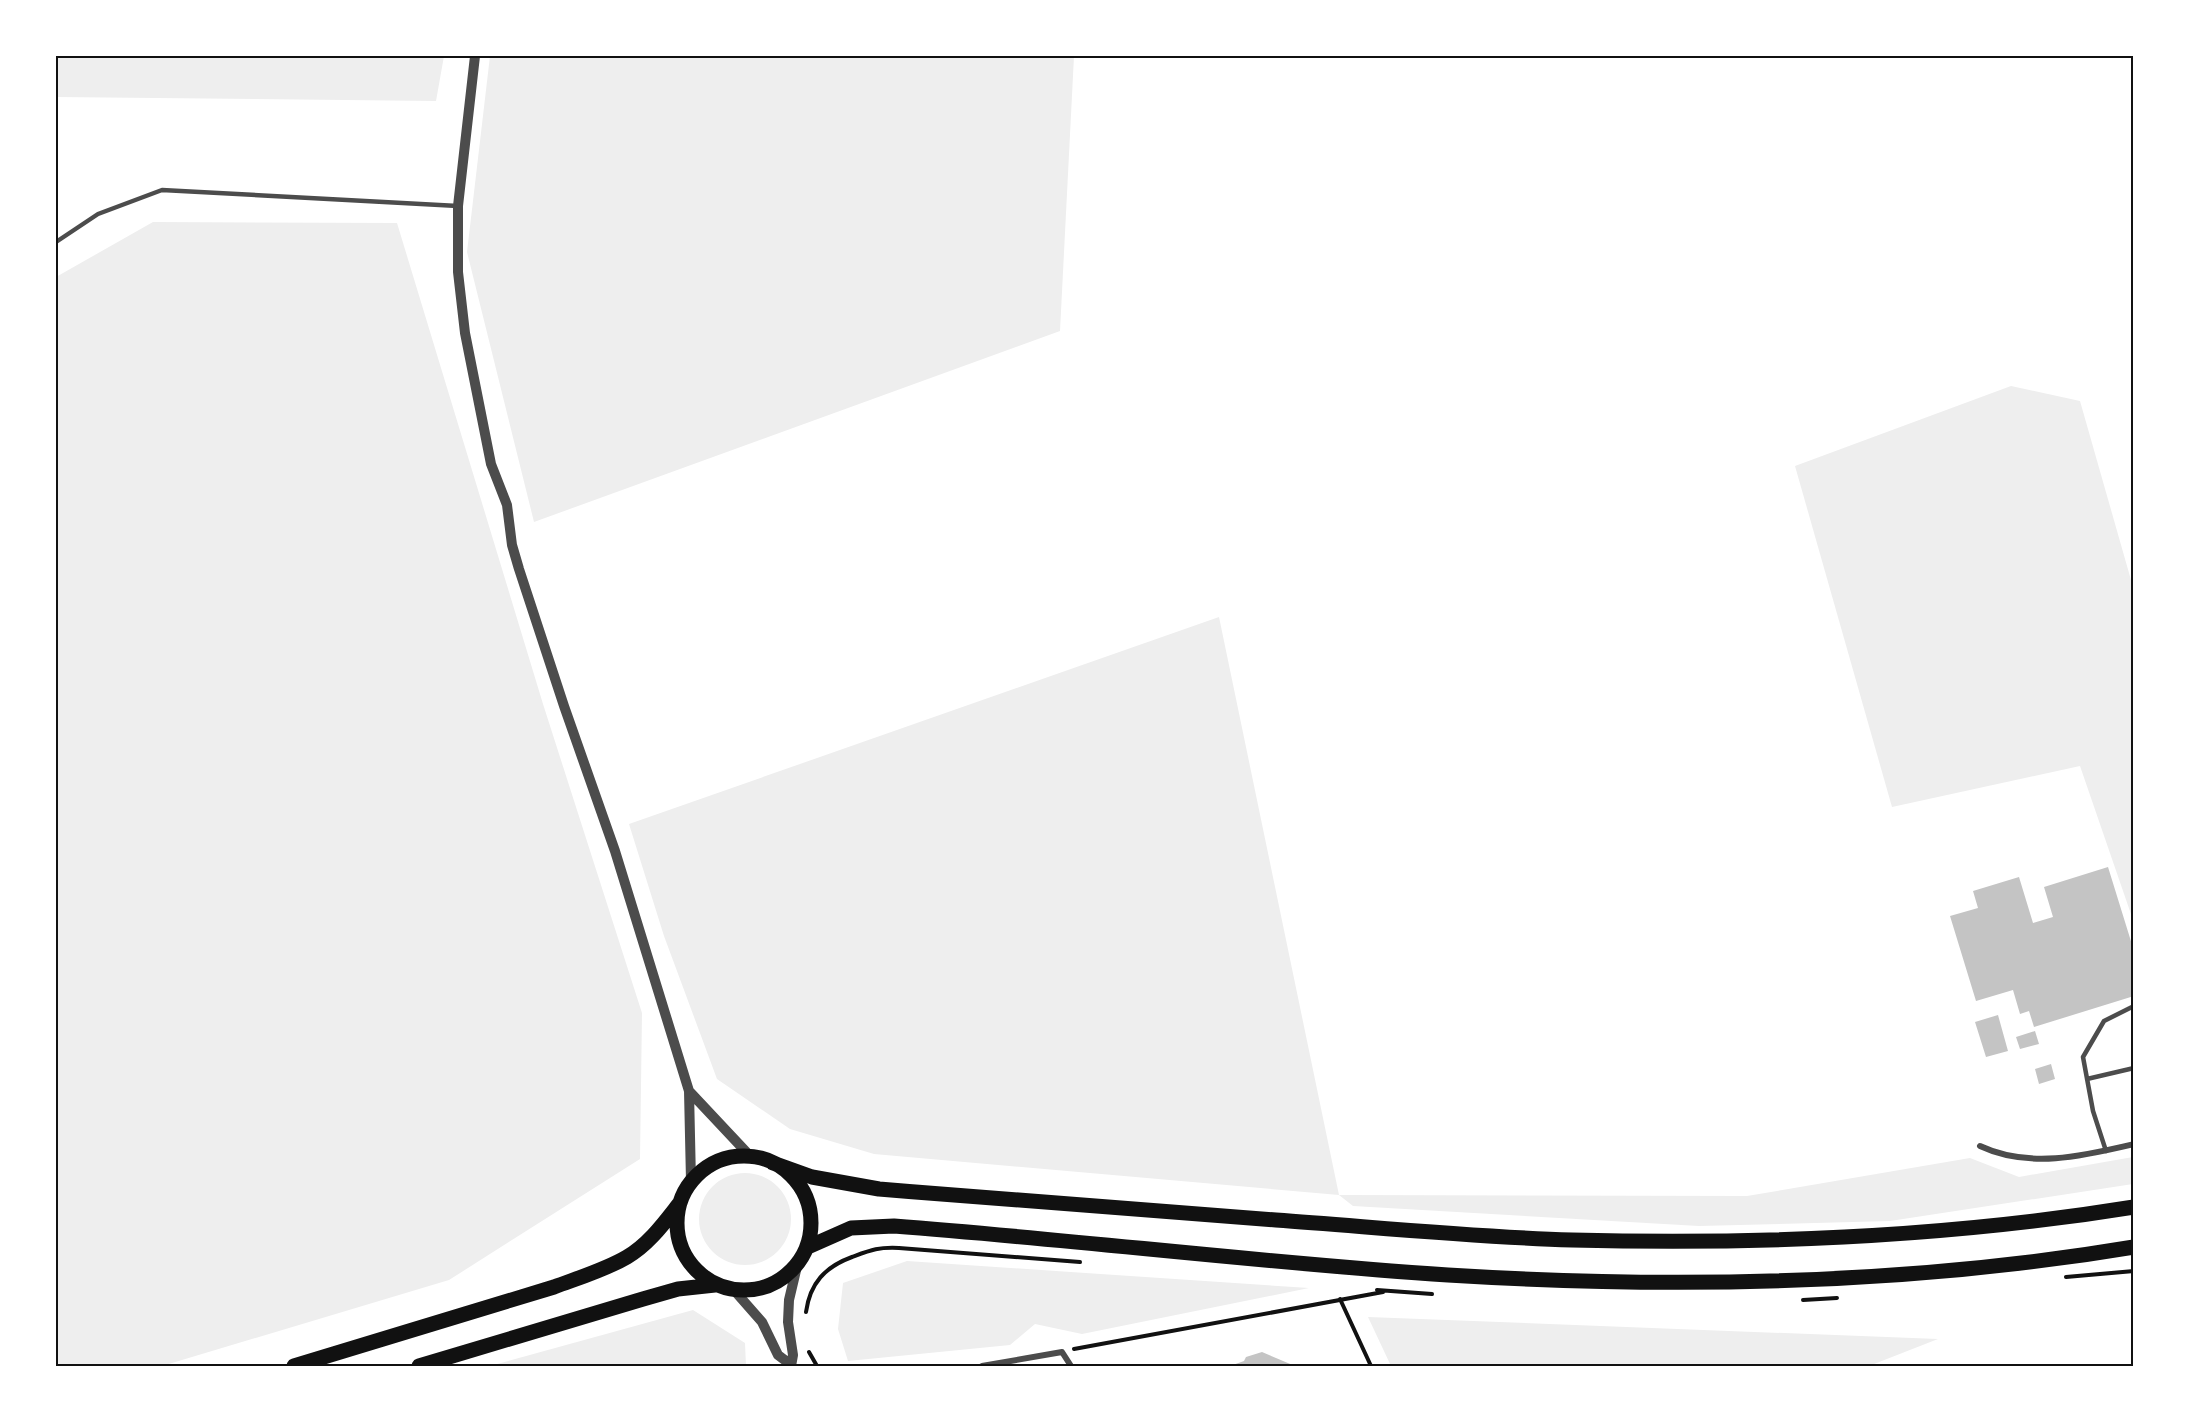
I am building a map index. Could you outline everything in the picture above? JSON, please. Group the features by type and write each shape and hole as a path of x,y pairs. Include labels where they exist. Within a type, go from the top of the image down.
{"main road":[{"path":"294,1366 554,1287 627,1257 652,1237 679,1204 691,1181 712,1164 730,1157 750,1156 812,1177 879,1189 1571,1240 1744,1241 1890,1234 2067,1218 2133,1207"},
{"path":"419,1366 678,1289 715,1285 750,1290 784,1277 808,1247 811,1224 809,1204 800,1185 773,1163"},
{"path":"679,1204 677,1226 679,1242 689,1261 715,1285"},
{"path":"808,1247 851,1228 894,1226 1449,1275 1601,1281 1750,1282 1890,1275 2063,1259 2133,1247"}],"street":[{"path":"475,56 458,206 458,272 465,333 491,464 507,505 516,561 615,851 689,1091 691,1181"},
{"path":"689,1091 750,1156"},
{"path":"1980,1146 1999,1155 2025,1159 2060,1158 2133,1144"},
{"path":"733,1289 762,1322 778,1355 791,1365 793,1355 788,1322 789,1300 798,1262"},
{"path":"982,1366 1062,1352 1071,1366"}],"lane":[{"path":"56,242 98,214 162,190 458,206"},
{"path":"2106,1150 2093,1111 2083,1057 2104,1021 2133,1006"},
{"path":"2087,1079 2133,1068"}],"path":[{"path":"805,1318 809,1294 819,1278 836,1264 872,1248 892,1247 1082,1262"},
{"path":"1062,1352 1389,1291 1367,1288"},
{"path":"1340,1299 1371,1366"},
{"path":"807,1347 818,1366"}],"shaded area":[{"path":"56,56 444,56 436,101 56,97"},
{"path":"490,56 1074,56 1060,331 534,522 467,252"},
{"path":"153,222 397,223 543,704 642,1013 640,1159 449,1280 162,1366 56,1366 56,277"},
{"path":"2011,386 2080,401 2133,587 2133,920 2080,766 1892,807 1795,466"},
{"path":"1219,617 1339,1195 874,1154 790,1129 717,1079 664,936 629,824"},
{"path":"2133,1157 2133,1184 1890,1221 1699,1226 1353,1206 1339,1195 1747,1196 1970,1158 2019,1177"},
{"path":"745,1173 763,1176 778,1186 788,1201 791,1219 788,1237 778,1252 763,1262 745,1265 727,1262 712,1252 702,1237 699,1219 702,1201 712,1186 727,1176"},
{"path":"907,1261 1309,1288 1082,1334 1035,1324 1010,1345 848,1361 838,1329 843,1283"},
{"path":"693,1310 745,1343 746,1366 490,1366"},
{"path":"1368,1317 1938,1339 1869,1366 1391,1366"}],"building":[{"path":"2108,867 2134,951 2134,996 2034,1027 2029,1011 2020,1014 2013,990 1976,1001 1950,916 1978,908 1973,891 2019,877 2033,923 2053,917 2044,887"},
{"path":"1998,1015 2008,1051 1986,1057 1975,1022"},
{"path":"2035,1031 2039,1044 2020,1049 2016,1037"},
{"path":"2051,1064 2055,1079 2039,1084 2035,1069"},
{"path":"1262,1352 1295,1366 1230,1366 1244,1361 1246,1357"}]}
